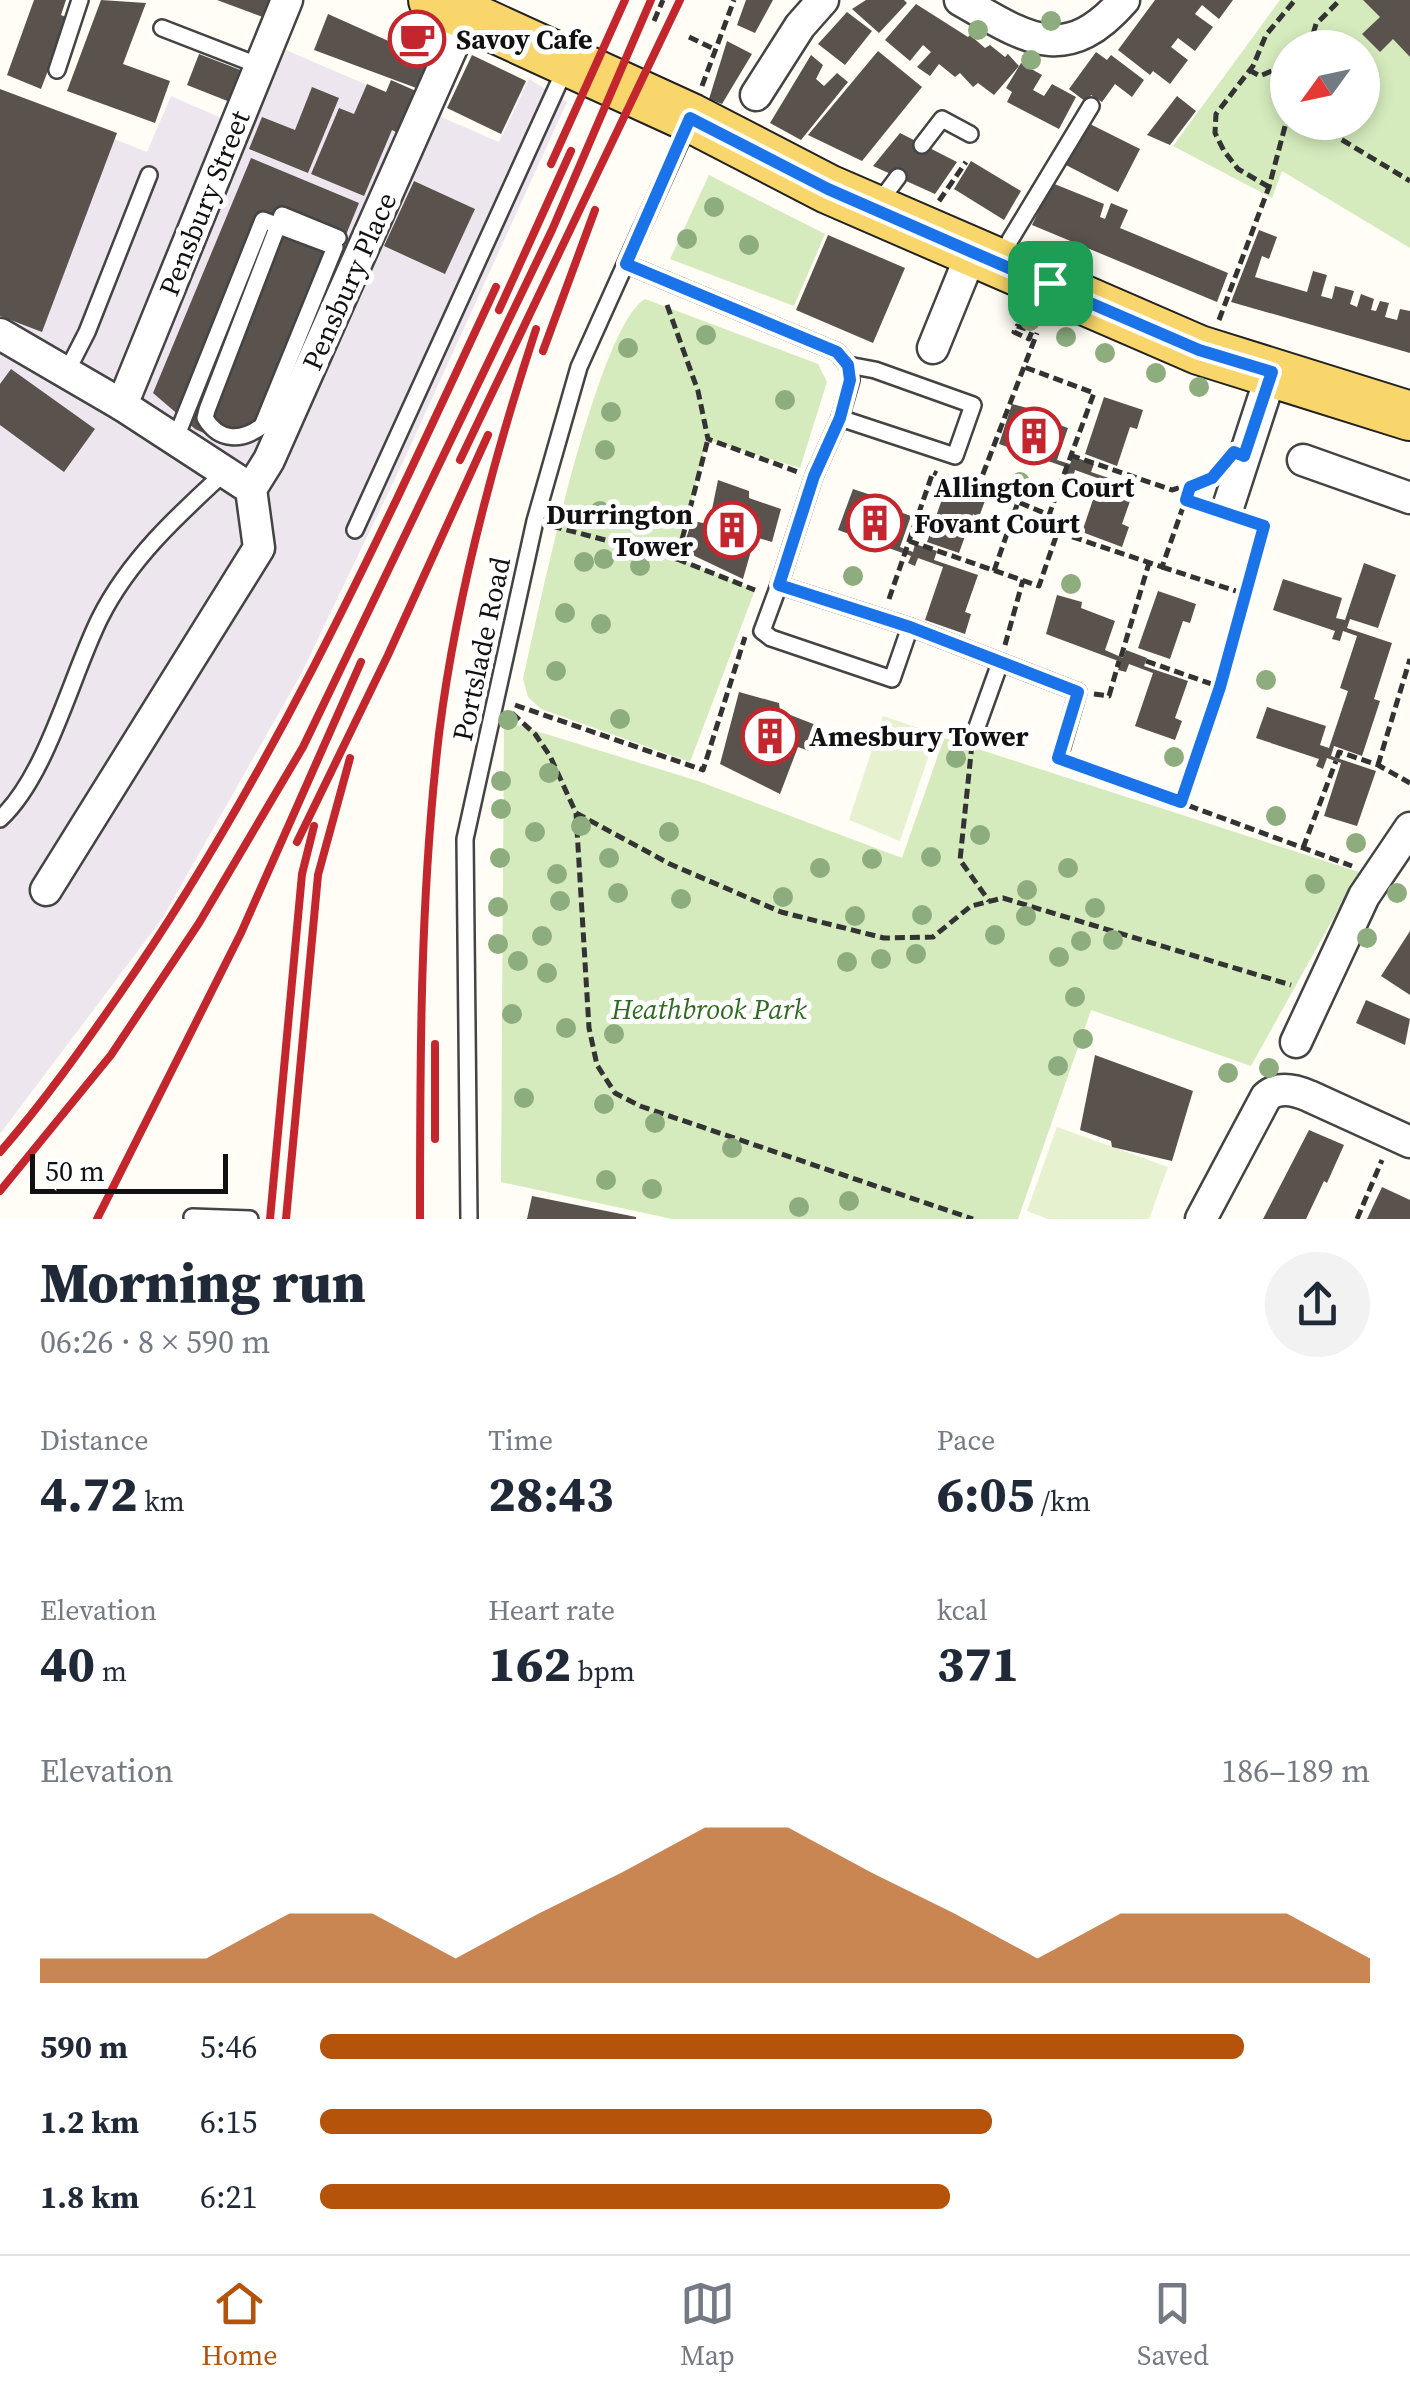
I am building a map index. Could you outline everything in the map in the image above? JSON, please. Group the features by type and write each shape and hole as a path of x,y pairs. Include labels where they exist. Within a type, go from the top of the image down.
{"main road":[{"path":"449,8 568,62 696,102 828,189 886,193 987,258 1199,350 1410,416"}],"street":[{"name":"Pensbury Street","path":"122,405 287,0"},
{"path":"756,95 800,26 822,0"},
{"path":"960,0 1029,38 1057,42 1100,25 1124,0"},
{"name":"Pensbury Place","path":"251,489 269,460 449,8"},
{"path":"933,348 987,258"},
{"path":"0,334 122,405 251,489 258,548 46,890"},
{"path":"1226,510 1272,372"},
{"path":"1303,460 1410,498"},
{"path":"1296,1042 1364,896 1410,828"},
{"path":"1201,1219 1266,1097 1276,1090 1295,1090 1401,1138"}],"lane":[{"path":"57,70 80,0"},
{"path":"162,28 260,66"},
{"path":"355,530 568,62"},
{"name":"Portslade Road","path":"469,1219 465,839 535,522 579,367 696,102"},
{"path":"987,258 1010,240 1091,106"},
{"path":"922,145 942,119 970,134"},
{"path":"66,373 87,332 149,175"},
{"path":"175,440 264,220 282,227 299,234 335,247 262,426 242,438 227,436 211,428 205,418 206,410 248,304 268,250 276,232 282,215 338,238"},
{"path":"626,264 837,352 848,365 850,380 840,418 814,476 762,631 771,638 892,679 910,627"},
{"path":"840,418 955,456 973,404 875,370 848,365"},
{"path":"0,819 40,756 100,617 131,568 170,522 225,472"},
{"path":"779,585 910,627 1078,692 1058,758"},
{"path":"977,728 1000,662"},
{"path":"192,1216 250,1219"}],"path":[{"path":"654,22 663,0"},
{"path":"696,102 734,0"},
{"path":"1269,186 1238,169 1215,132 1216,114 1249,70 1266,35 1295,0"},
{"path":"1313,30 1340,0"},
{"path":"689,38 716,50"},
{"path":"1249,70 1260,76 1270,72"},
{"path":"1221,316 1269,186 1281,140"},
{"path":"1342,140 1410,181"},
{"path":"934,207 966,162"},
{"path":"667,305 698,392 708,440 676,558"},
{"path":"1026,329 1017,326 1014,332 1030,338"},
{"path":"1024,367 1094,393 1050,515"},
{"path":"708,440 800,472"},
{"path":"1070,455 1172,490 1212,478 1234,452 1244,456"},
{"path":"1162,567 1190,487"},
{"path":"909,540 1039,586 1062,519 978,488"},
{"path":"1181,802 1248,595 1264,526 1226,510 1186,500"},
{"path":"994,571 1018,502"},
{"path":"535,522 676,558 756,590"},
{"path":"1058,532 1248,595"},
{"path":"1078,692 1108,696 1149,563"},
{"path":"1000,662 1023,580"},
{"path":"1378,765 1410,659"},
{"path":"1146,662 1220,687"},
{"path":"496,698 703,770"},
{"path":"496,698 535,734 550,756 576,813 590,1028 597,1065 615,1092 640,1106 973,1219"},
{"path":"972,746 960,860 989,901"},
{"path":"1303,848 1339,752 1378,765 1410,782"},
{"path":"1058,758 1378,876"},
{"path":"576,813 670,864 781,912 884,938 933,937 970,906 1003,898 1298,987"},
{"path":"1357,1219 1401,1138"}],"shaded area":[{"path":"286,50 499,142 529,79 567,102 403,462 301,674 162,919 0,1134 0,94 147,152 171,96 251,131"}],"green space":[{"path":"1280,0 1410,0 1410,248 1282,171 1272,198 1173,146"},
{"path":"709,175 825,234 794,306 670,259"},
{"path":"645,299 818,364 827,382 800,468 707,440 677,558 755,590 690,762 541,709 528,697 523,679 555,537 589,415 607,361 626,321"},
{"path":"883,716 936,734 900,841 849,820"},
{"name":"Heathbrook Park","path":"504,721 698,781 902,858 944,738 1359,872 1251,1066 1091,1010 1018,1219 672,1219 501,1182"},
{"path":"1057,1127 1168,1167 1149,1219 1048,1219 1027,1211"}],"building":[{"path":"34,0 66,0 61,15 68,18 41,89 7,75"},
{"path":"101,0 146,3 123,64 170,81 155,123 67,91"},
{"path":"217,0 275,0 268,19"},
{"path":"746,0 773,0 755,33 737,25"},
{"path":"866,0 907,3 879,33 852,9"},
{"path":"1155,0 1233,0 1219,19 1202,5 1195,14 1213,27 1195,51 1178,38 1171,47 1188,60 1170,84 1153,71 1150,75 1118,50"},
{"path":"1363,0 1410,0 1410,57 1393,39 1380,52 1380,30 1366,30 1380,17"},
{"path":"916,4 985,48 990,45 1005,57 1008,54 1019,66 994,95 978,83 973,87 960,73 955,77 939,64 930,76 917,67 931,52 923,45 910,61 885,40"},
{"path":"847,12 872,31 845,65 818,44"},
{"path":"328,14 431,60 419,89 314,50"},
{"path":"727,41 752,54 722,104 709,99"},
{"path":"878,51 922,87 862,161 808,135"},
{"path":"1096,52 1107,60 1111,55 1144,80 1132,97 1115,84 1102,102 1091,95 1086,102 1069,89"},
{"path":"199,54 243,71 230,102 187,85"},
{"path":"472,55 526,81 501,134 447,108"},
{"path":"811,55 823,65 816,79 824,86 837,73 848,82 801,140 770,123"},
{"path":"1021,63 1042,75 1033,90 1044,96 1052,84 1076,97 1059,129 1007,102 1012,92 1006,88"},
{"path":"391,80 416,91 398,133 392,130 364,196 311,174 339,108 354,114 367,84 386,92"},
{"path":"312,87 339,98 308,173 249,149 262,117 295,130"},
{"path":"0,89 117,133 42,332 0,316"},
{"path":"1177,96 1196,111 1170,145 1147,135"},
{"path":"1088,123 1140,149 1118,192 1064,164"},
{"path":"900,133 957,162 935,194 873,166"},
{"path":"251,158 359,203 268,425 219,440 195,429 153,393"},
{"path":"971,161 1021,191 1004,220 954,189"},
{"path":"414,181 475,209 445,274 384,246"},
{"path":"1052,183 1104,204 1100,217 1105,219 1111,203 1128,210 1120,228 1228,273 1217,302 1032,225"},
{"path":"1259,230 1277,237 1269,259 1262,256 1255,277 1307,292 1313,271 1327,275 1321,296 1332,299 1335,286 1354,291 1350,304 1357,307 1361,294 1374,299 1371,310 1376,311 1380,301 1389,303 1385,317 1397,320 1400,309 1410,311 1410,353 1231,302"},
{"path":"828,235 905,268 873,343 796,310"},
{"path":"11,369 95,429 64,472 0,425 0,384"},
{"name":"Allington Court","path":"1104,397 1143,410 1137,429 1130,427 1117,466 1085,454"},
{"path":"1012,404 1068,428 1057,460 1070,464 1073,457 1080,459 1094,464 1091,472 1135,487 1122,524 1129,527 1122,547 1082,532 1100,479 1075,470 1073,478 1065,476 1068,468 999,444"},
{"name":"Durrington Tower","path":"718,480 749,491 749,498 781,509 772,542 755,537 743,579 682,550 692,521 709,524"},
{"name":"Fovant Court","path":"947,485 986,498 979,517 973,514 959,553 927,542"},
{"path":"853,489 874,496 872,502 911,516 900,547 913,552 915,544 937,551 934,560 978,575 965,612 971,614 965,634 925,620 943,567 918,558 915,566 908,563 911,556 838,530"},
{"path":"1364,563 1396,575 1378,628 1350,619 1347,628 1392,643 1374,699 1380,701 1362,756 1334,746 1331,756 1376,771 1357,826 1324,816 1341,763 1327,758 1323,769 1316,766 1319,759 1256,738 1267,707 1326,726 1320,745 1329,748 1348,691 1340,688 1357,636 1343,631 1340,641 1332,639 1335,631 1273,610 1283,579 1342,598 1336,618 1345,620"},
{"path":"1158,591 1196,604 1190,623 1183,621 1170,659 1138,648"},
{"path":"1057,595 1082,602 1081,608 1115,621 1105,650 1123,658 1126,650 1147,658 1144,666 1188,681 1175,718 1182,721 1175,740 1135,726 1153,673 1129,664 1126,672 1118,670 1121,662 1046,634"},
{"name":"Amesbury Tower","path":"739,692 779,703 780,711 816,725 809,751 798,747 780,794 720,764"},
{"path":"1410,931 1410,995 1381,976"},
{"path":"1366,1000 1410,1019 1405,1045 1356,1023"},
{"path":"1095,1055 1193,1091 1172,1161 1112,1147 1111,1141 1080,1130"},
{"path":"1309,1130 1344,1145 1327,1183 1324,1181 1306,1219 1263,1219"},
{"path":"1382,1187 1410,1200 1410,1219 1367,1219"},
{"path":"532,1196 636,1217 636,1219 527,1219"}],"railway":[{"path":"551,164 625,0"},
{"path":"0,1191 111,1055 199,923 303,747 552,230 651,0"},
{"path":"460,460 680,0"},
{"path":"499,310 571,151"},
{"path":"543,351 595,210"},
{"path":"0,1152 47,1095 119,995 227,826 367,560 496,287"},
{"path":"420,1219 425,916 439,734 455,632 478,530 536,329"},
{"path":"297,842 488,435"},
{"path":"97,1219 241,933 361,662"},
{"path":"286,1219 318,875 350,758"},
{"path":"270,1219 302,874 314,826"},
{"path":"435,1044 435,1139"}],"place":[{"name":"Savoy Cafe","path":"417,39"},
{"name":"Allington Court","path":"1034,436"},
{"name":"Fovant Court","path":"875,523"},
{"name":"Durrington Tower","path":"732,530"},
{"name":"Amesbury Tower","path":"770,736"}],"route":[{"path":"690,118 828,189 1050,283 1199,350 1272,372 1244,456 1234,452 1212,478 1190,487 1186,500 1264,526 1248,595 1181,802 1058,758 1078,692 910,627 779,585 814,476 840,418 850,380 848,365 837,352 626,264 690,118"}]}
